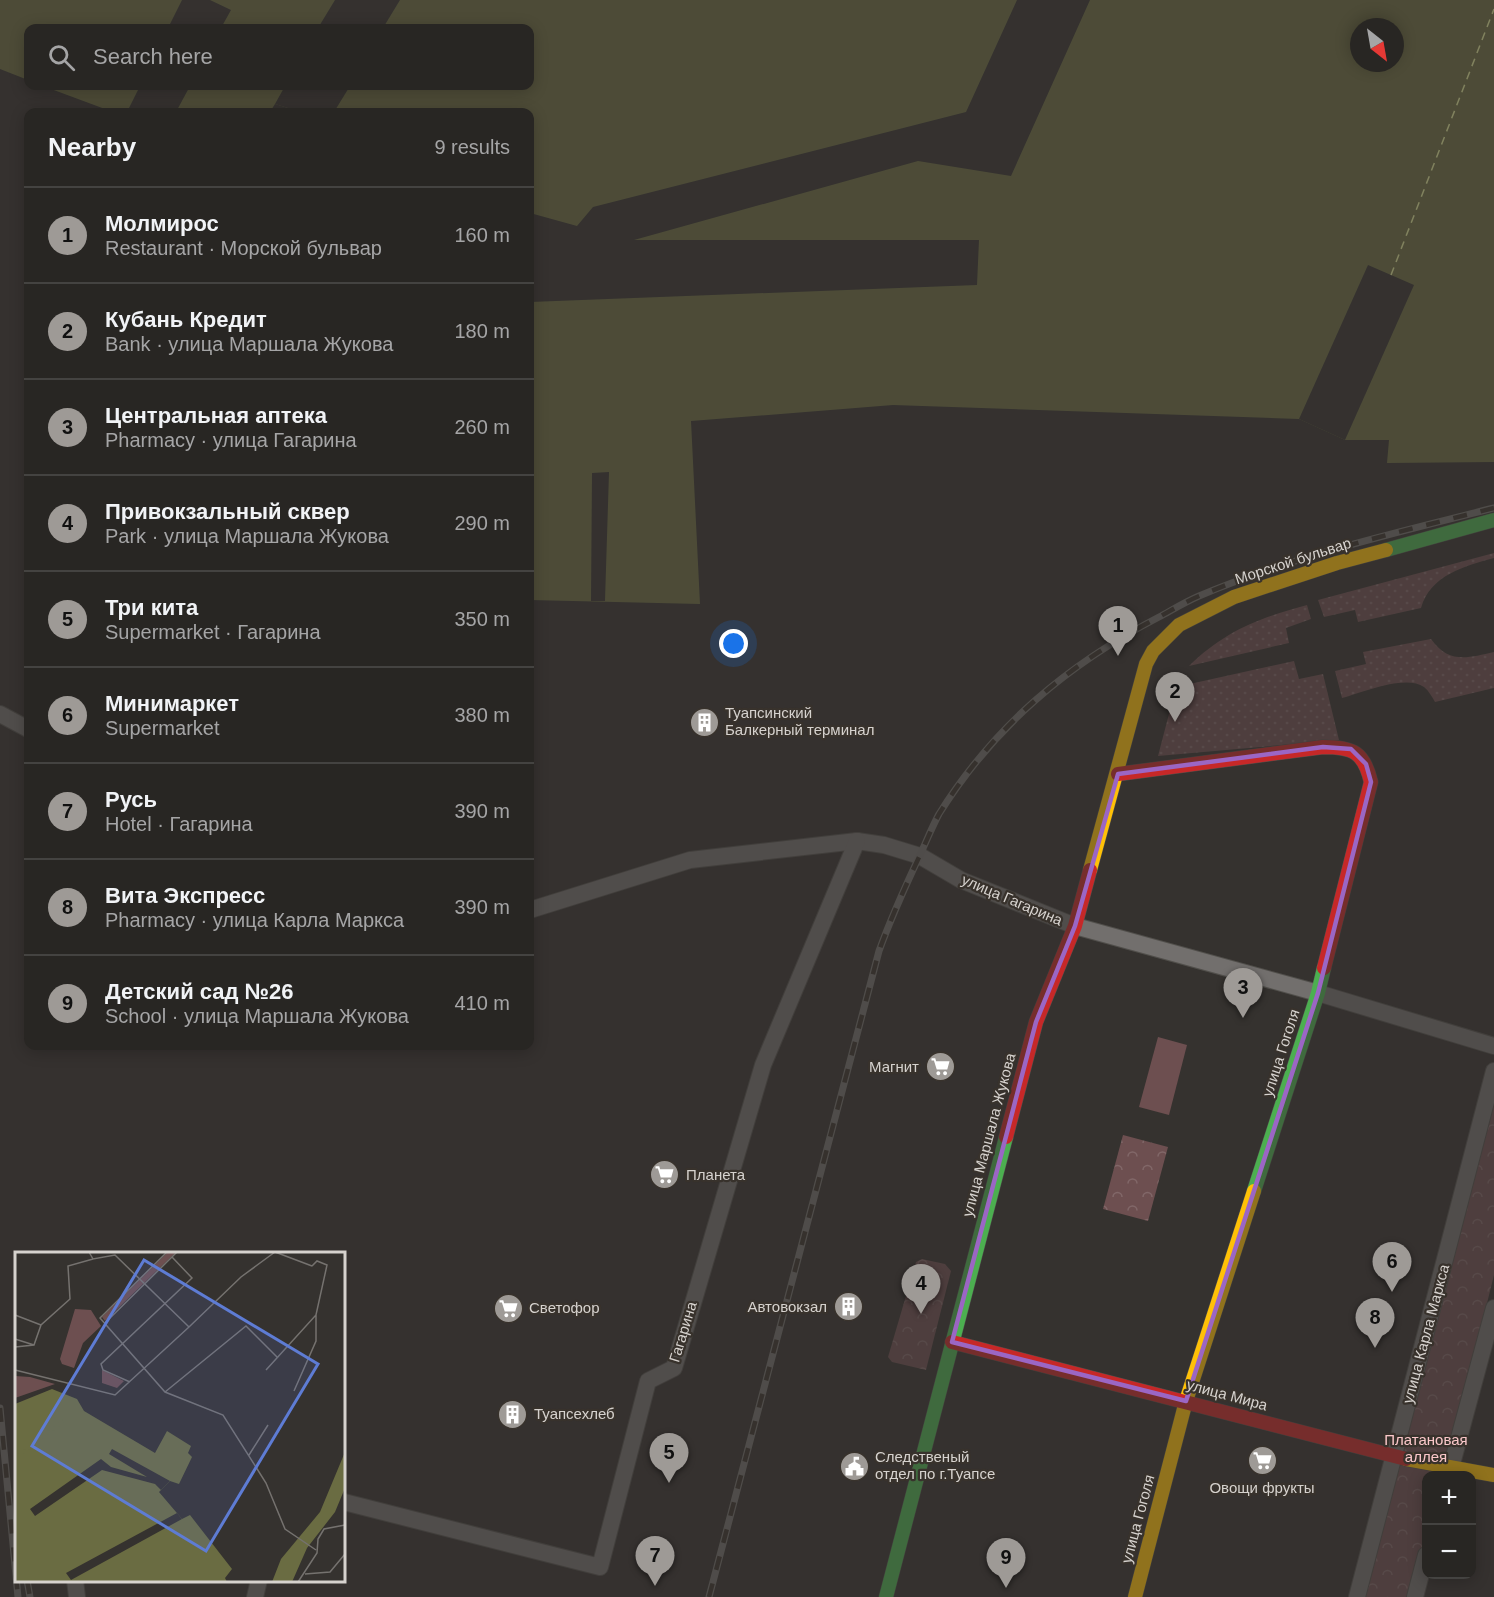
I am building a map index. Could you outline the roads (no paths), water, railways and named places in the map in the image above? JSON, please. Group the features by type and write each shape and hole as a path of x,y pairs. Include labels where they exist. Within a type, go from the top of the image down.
{"street":[{"name":"Морской бульвар","path":"1140,687 1146,664 1154,651 1179,625 1234,597 1337,563 1494,520"},
{"name":"улица Маршала Жукова","path":"886,1597 1036,1022 1075,926 1140,687"},
{"path":"0,714 24,727"},
{"name":"улица Гоголя","path":"1118,774 1323,747 1347,748 1360,755 1366,764 1371,782 1318,993 1186,1401 1135,1597"},
{"name":"улица Гагарина","path":"534,909 690,860 857,841 884,845 920,856 961,880 1075,926 1318,993 1494,1046"},
{"name":"Гагарина","path":"345,1502 600,1567 648,1381 674,1368 763,1065 857,841"},
{"name":"улица Карла Маркса","path":"1357,1597 1494,1071"},
{"path":"1450,1471 1494,1308"},
{"name":"улица Мира","path":"952,1342 1450,1471"},
{"name":"улица Мира","path":"1476,1473 1494,1475"},
{"path":"1415,1597 1422,1570"},
{"path":"75,1582 77,1597"},
{"path":"255,1597 259,1582"}],"railway":[{"path":"709,1597 879,951 934,824 961,782 1009,725 1064,677 1126,635 1189,601 1235,582 1308,557 1494,508"},
{"path":"0,1408 15,1566"},
{"path":"17,1582 18,1597"},
{"path":"27,1582 30,1597"}],"place":[{"name":"Молмирос","path":"1118,656"},
{"name":"Туапсинский Балкерный терминал","path":"704,722"},
{"name":"Кубань Кредит","path":"1175,722"},
{"name":"Центральная аптека","path":"1243,1018"},
{"name":"Магнит","path":"940,1067"},
{"name":"Планета","path":"665,1175"},
{"name":"Минимаркет","path":"1392,1292"},
{"name":"Автовокзал","path":"848,1307"},
{"name":"Светофор","path":"508,1308"},
{"name":"Привокзальный сквер","path":"921,1314"},
{"name":"Вита Экспресс","path":"1375,1348"},
{"name":"Туапсехлеб","path":"513,1414"},
{"name":"Овощи фрукты","path":"1262,1461"},
{"name":"Следственый отдел по г.Туапсе","path":"854,1466"},
{"name":"Три кита","path":"669,1483"},
{"name":"Русь","path":"655,1586"},
{"name":"Детский сад №26","path":"1006,1588"}],"park label":[{"name":"Платановая аллея","path":"1426,1448"}]}
